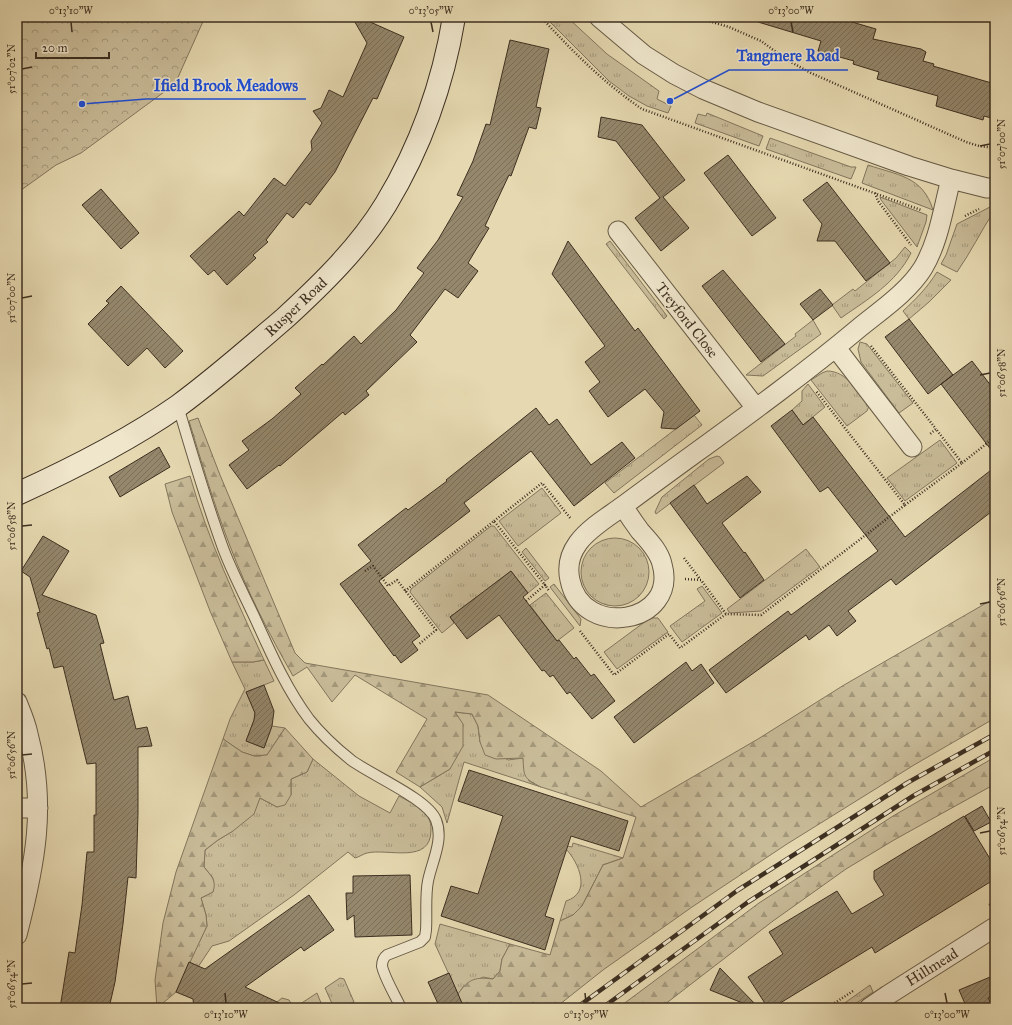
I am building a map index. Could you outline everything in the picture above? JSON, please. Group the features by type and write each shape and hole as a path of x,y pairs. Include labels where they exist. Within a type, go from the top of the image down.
{"street":[{"name":"Rusper Road","path":"17,494 50,479 136,433 178,406 258,342 309,296 353,250 386,205 408,165 439,88 450,43 454,17"},
{"path":"598,17 644,55 674,74 703,89 758,112 909,166 951,179 987,188 995,188"},
{"path":"623,506 662,562 665,577 662,590 654,604 642,613 626,618 610,618 596,614 584,606 576,595 571,584 569,561 578,543 623,506 836,348 907,287 922,268 931,252 951,179"},
{"name":"Treyford Close","path":"618,231 756,408"},
{"path":"836,348 912,447"},
{"path":"17,702 30,740 36,772 38,808 37,837 32,871 17,935"},
{"path":"17,808 38,808"},
{"name":"Hillmead","path":"869,1008 995,928"}],"lane":[{"path":"178,406 223,549 289,688 309,719 335,746 358,764 418,800 430,810 436,820 438,833 437,846 428,882 425,937 420,942 386,955 383,958 382,966 384,973 401,1008"}],"path":[{"path":"541,17 572,50 609,85 642,108 875,193 955,220 983,207"},
{"path":"695,17 729,27 761,41 787,60 811,73 966,142 979,146 995,148"},
{"path":"875,193 878,200 911,245 927,259"},
{"path":"858,329 962,463"},
{"path":"802,374 905,505"},
{"path":"912,447 936,429"},
{"path":"665,577 701,580 726,614 761,615 995,437"},
{"path":"405,591 542,483 585,536"},
{"path":"494,521 545,585 553,579 569,573"},
{"path":"365,571 373,566 388,586 397,580 436,630 418,645"}],"green space":[{"path":"17,17 205,17 175,84 81,153 56,165 17,193"},
{"path":"545,17 567,17 607,54 659,91 657,99 671,106 668,113 647,106 629,96 609,81"},
{"path":"707,113 763,136 759,146 695,123 698,114 706,116"},
{"path":"770,138 851,167 856,167 851,179 766,149"},
{"path":"868,165 908,178 916,183 929,199 933,210 862,183"},
{"path":"880,197 927,215 917,247 881,200"},
{"path":"990,207 994,211 957,272 941,264 946,255 957,224"},
{"path":"610,241 667,316 664,319 606,244"},
{"path":"905,247 911,253 898,273 880,290 841,318 832,305 853,289 855,291 896,258"},
{"path":"937,272 951,280 909,319 903,311 921,293"},
{"path":"813,320 821,334 763,376 746,375 796,336 795,334"},
{"path":"860,342 867,344 913,403 899,413 861,362 858,349"},
{"path":"827,371 840,374 846,378 869,406 867,411 847,426 811,380"},
{"path":"808,384 825,407 803,425 792,410 802,401 802,391"},
{"path":"694,415 702,425 614,493 605,483"},
{"path":"198,418 220,475 295,653 305,663 488,695 601,771 641,807 758,739 844,685 995,598 995,718 914,765 787,844 692,907 603,970 555,1008 464,1008 458,994 469,982 473,980 482,978 493,979 500,971 502,959 510,944 550,955 560,921 573,915 582,906 603,865 623,858 636,817 535,784 528,779 524,773 523,758 496,759 485,755 480,742 478,726 472,714 455,712 463,724 463,746 450,769 420,787 396,772 427,719 355,675 332,702 307,667 293,676 251,596 224,531 189,421"},
{"path":"940,440 957,463 905,501 887,478"},
{"path":"717,456 720,457 724,463 656,514 655,512 662,497 709,459"},
{"path":"190,476 214,546 264,660 253,662 232,662 210,611 172,512 165,484"},
{"path":"542,488 561,513 518,546 499,521"},
{"path":"491,526 494,526 539,584 528,593 511,571 450,617 454,623 442,633 410,592 411,589"},
{"path":"615,538 628,541 639,548 646,559 649,572 646,585 639,596 628,603 615,606 602,603 591,596 584,585 581,572 584,559 591,548 602,541"},
{"path":"526,548 549,578 545,581 522,552"},
{"path":"806,549 820,567 761,611 730,613 727,609"},
{"path":"554,584 581,619 580,626 550,587"},
{"path":"702,586 722,613 682,642 670,626 705,601 697,589"},
{"path":"546,593 574,628 557,641 530,605"},
{"path":"650,618 658,618 668,632 617,669 604,652"},
{"path":"264,660 274,681 246,692 255,713 246,741 264,748 272,726 285,728 267,755 254,756 242,752 223,739 230,719 245,689 232,662 253,662"},
{"path":"455,712 472,714 478,726 480,742 508,760 523,758 529,781 541,787 464,762 447,823 442,807 420,787 450,769"},
{"path":"285,728 313,759 307,772 291,779 291,795 285,805 277,807 260,798 254,814 233,831 205,850 204,867 214,881 213,892 201,898 206,915 207,926 176,992 157,1008 155,980 163,923 176,872 223,739 242,752 254,756 267,755"},
{"path":"995,757 995,784 894,840 846,869 773,921 660,1008 618,1008 759,903 893,816"},
{"path":"313,759 359,796 390,813 399,796 416,805 425,813 430,823 431,830 429,841 424,848 407,853 376,852 367,853 355,858 348,852 294,895 229,941 212,946 198,967 189,962 207,926 206,915 201,898 213,892 213,878 204,867 205,850 233,831 260,798 277,807 291,795 291,779 307,772"},
{"path":"573,843 623,858 603,865 582,906 573,915 560,921 566,901 574,897 579,891 581,885 579,869 566,849 567,846 572,847"},
{"path":"440,924 510,944 502,959 500,971 493,979 483,977 463,987 458,994 435,944"},
{"path":"340,978 344,979 354,1002 339,1008 334,1008 325,988"},
{"path":"870,985 873,992 849,1008 839,1007"},
{"path":"317,993 323,1008 294,1008"},
{"path":"282,998 289,1000 294,1008 277,1008 277,1002"}],"building":[{"path":"352,17 359,17 404,37 377,99 373,98 335,172 310,205 306,202 293,218 287,213 266,240 268,242 253,255 256,258 227,285 214,270 208,275 190,256 239,211 244,216 274,178 285,186 312,150 311,141 322,123 313,111 321,108 329,90 343,97 367,43"},
{"path":"758,17 854,17 852,22 876,29 873,39 921,49 926,52 923,61 934,64 933,66 995,84 995,119 984,116 983,120 936,106 938,96 877,79 879,72 853,64 854,61 818,51 821,41 758,22"},
{"path":"510,40 549,49 536,107 541,108 536,129 529,127 511,176 509,175 485,226 489,228 468,263 478,271 458,298 445,289 410,335 417,342 366,391 369,395 345,415 343,412 280,466 279,465 247,489 229,465 249,450 242,441 272,419 301,394 295,388 322,364 323,365 354,336 361,344 396,310 424,273 417,268 438,240 463,197 457,195 473,161 486,124 490,125"},
{"path":"601,117 642,125 685,180 663,197 689,228 661,251 635,218 660,198 616,141 598,137"},
{"path":"728,155 776,218 752,236 704,173"},
{"path":"827,182 890,263 866,281 835,241 817,241 822,224 803,200"},
{"path":"101,189 139,233 121,249 82,205"},
{"path":"568,241 635,331 638,328 700,411 676,429 661,428 664,412 645,389 608,417 589,391 600,382 585,362 605,346 552,274"},
{"path":"723,270 785,344 761,362 702,286"},
{"path":"121,286 183,351 165,368 147,348 128,366 88,324 109,303 106,301"},
{"path":"820,289 833,305 813,320 800,304"},
{"path":"909,319 953,375 928,394 885,337"},
{"path":"972,361 995,391 995,455 941,384"},
{"path":"536,408 549,425 557,419 591,465 622,442 635,458 574,506 531,451 464,503 470,511 379,581 420,636 412,642 418,650 401,663 395,655 394,656 340,584 371,561 358,545 406,508 408,510 447,481 446,480"},
{"path":"792,410 803,425 813,417 905,537 995,467 995,509 896,585 891,579 848,611 856,621 837,636 829,625 809,640 806,635 726,693 709,670 788,611 791,615 878,551 828,487 820,492 771,426"},
{"path":"159,447 170,467 120,497 109,477"},
{"path":"747,476 761,492 722,523 744,553 745,552 764,580 740,598 670,503 694,485 707,504"},
{"path":"43,536 69,551 42,595 96,615 104,643 100,644 114,700 128,696 136,729 147,727 152,746 138,747 136,878 128,877 115,982 109,1008 60,1008 69,952 75,953 82,905 87,852 94,852 96,763 87,764 63,666 54,668 37,613 40,612 30,577 21,571"},
{"path":"511,571 528,593 523,597 557,641 559,640 574,659 576,657 591,676 594,674 615,701 592,719 570,692 567,694 553,675 550,677 544,670 542,671 499,615 467,639 450,617"},
{"path":"686,662 692,671 701,664 714,683 634,743 614,717"},
{"path":"264,685 274,711 272,726 264,748 246,741 255,713 246,692"},
{"path":"469,770 628,821 619,851 571,836 545,916 554,919 545,950 441,916 451,886 478,894 503,816 458,801"},
{"path":"982,806 991,822 974,831 965,816"},
{"path":"964,816 995,867 995,879 875,953 872,947 772,1008 768,1008 748,977 783,954 769,932 837,891 852,914 884,895 874,879 874,871"},
{"path":"410,875 412,935 355,937 354,915 347,920 346,893 353,893 353,876"},
{"path":"309,895 334,930 304,951 301,947 245,987 290,1008 194,1008 193,999 176,992 189,962 205,969"},
{"path":"720,968 759,1008 755,1008 710,990"},
{"path":"449,973 464,1008 440,1008 428,982"},
{"path":"995,975 995,995 988,998 992,1005 966,1006 959,990"}],"railway":[{"path":"576,1008 738,890 907,783 995,734"},
{"path":"602,1008 748,902 913,796 995,750"}],"place":[{"name":"Tangmere Road","path":"670,101"},
{"name":"Ifield Brook Meadows","path":"82,104"}]}
